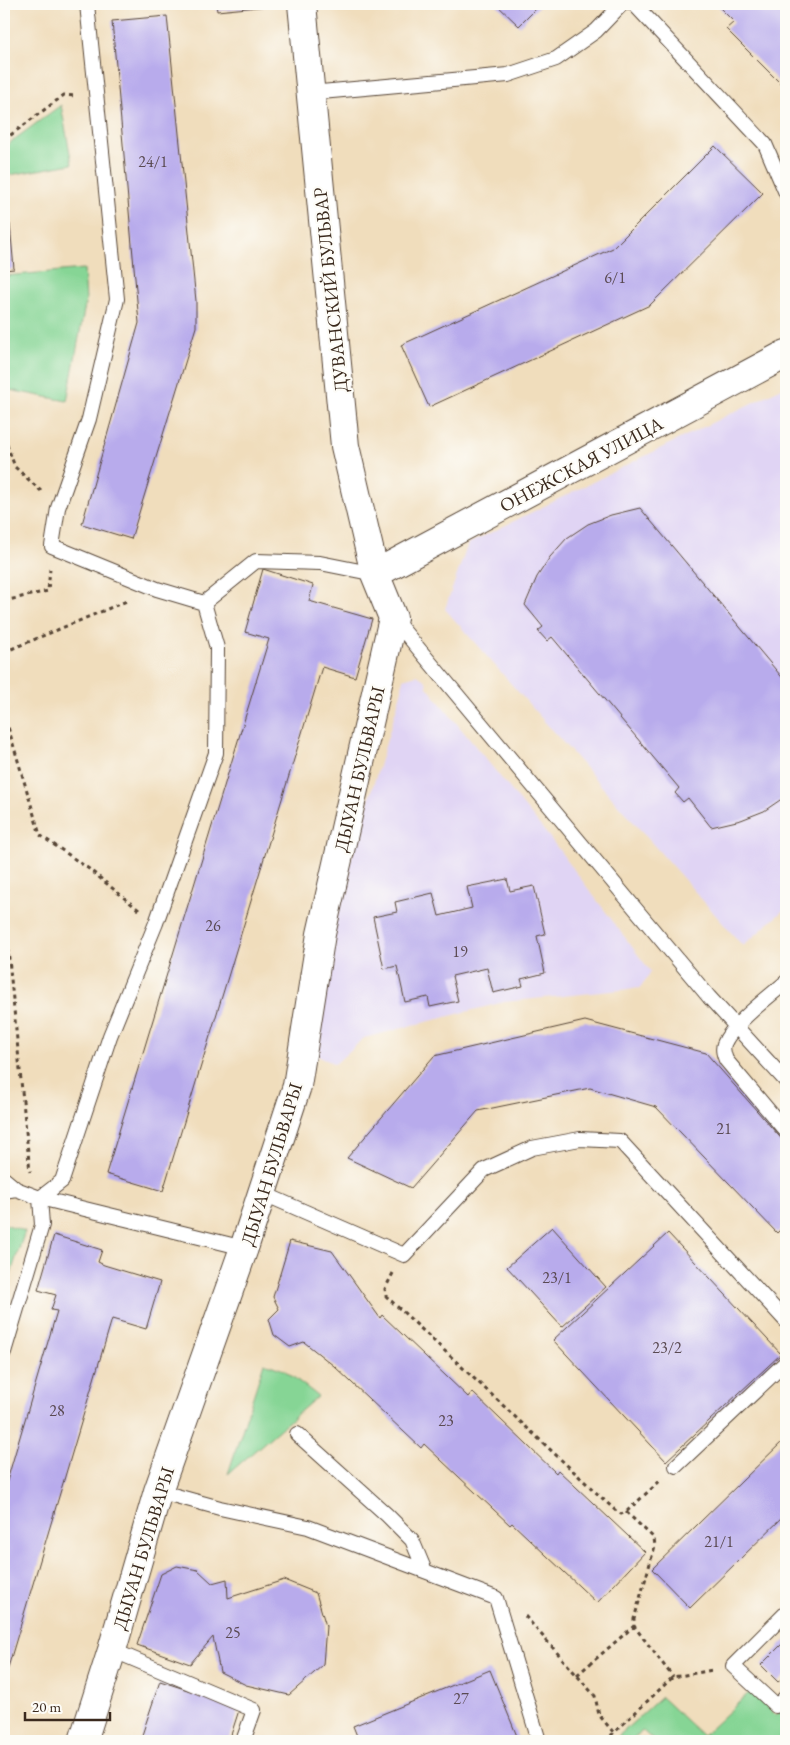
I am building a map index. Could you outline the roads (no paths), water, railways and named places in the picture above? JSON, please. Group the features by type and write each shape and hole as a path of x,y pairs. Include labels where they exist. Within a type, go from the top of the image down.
{"street":[{"name":"ДУВАНСКИЙ БУЛЬВАР","path":"302,4 345,446 375,574"},
{"name":"ОНЕЖСКАЯ УЛИЦА","path":"375,574 786,354"},
{"path":"375,574 393,618"},
{"name":"ДЫУАН БУЛЬВАРЫ","path":"83,1741 112,1650 158,1491 244,1248 297,1086 321,934 393,618"}],"lane":[{"path":"87,4 117,299 89,419 58,508 52,546 157,589 204,603"},
{"path":"310,93 508,75 556,59 596,31 622,4"},
{"path":"634,4 765,144 786,193"},
{"path":"204,603 256,561 320,563 375,574"},
{"path":"36,1197 62,1180 110,1036 156,923 216,753 217,648 204,603"},
{"path":"393,618 703,990 786,1081"},
{"path":"784,1129 726,1060 723,1053 724,1045 736,1027 786,982"},
{"path":"262,1193 404,1255 484,1170 532,1148 580,1139 620,1141 786,1321"},
{"path":"4,1179 10,1190 244,1248"},
{"path":"4,1352 42,1225 36,1197"},
{"path":"676,1466 786,1362"},
{"path":"297,1434 412,1540 424,1571"},
{"path":"158,1491 220,1508 308,1527 496,1598 538,1741"},
{"path":"785,1618 733,1666 776,1706 786,1697"},
{"path":"112,1650 254,1710 243,1741"}]}
